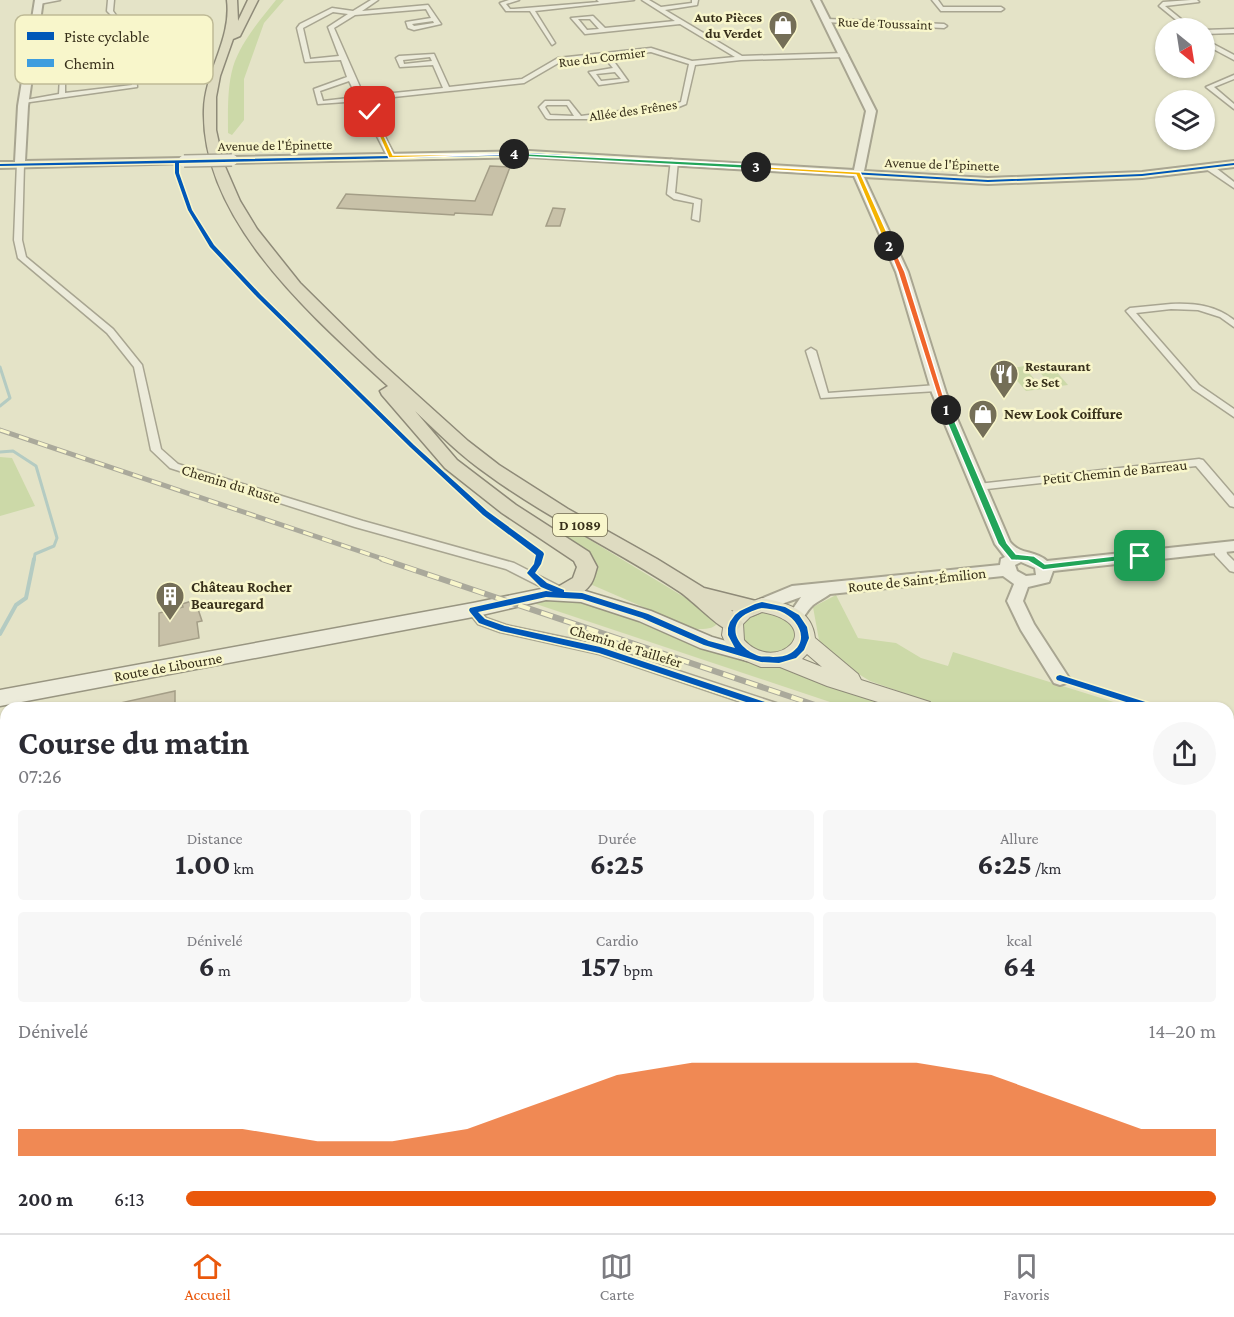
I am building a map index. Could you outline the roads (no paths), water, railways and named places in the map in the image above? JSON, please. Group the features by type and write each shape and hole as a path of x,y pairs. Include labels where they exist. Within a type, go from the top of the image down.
{"highway":[{"path":"218,68 234,13 232,0"},
{"name":"D 1089","path":"213,83 218,68 253,0"},
{"path":"233,39 262,8"},
{"name":"D 1089","path":"213,84 210,107 213,146 233,204 249,231 271,258 353,345 472,454 584,528 692,590 714,605 732,627"},
{"name":"D 1089","path":"353,345 383,386 451,464 509,509 582,557 587,567 582,582 563,594"},
{"name":"D 1089","path":"692,590 722,601 758,606"}],"main road":[{"path":"473,610 546,594 563,594 611,603 707,643 770,661 793,656 806,641 806,632 796,616 774,606 758,606 737,616 732,627 733,639 747,654"},
{"name":"Route de Libourne","path":"0,698 473,610"},
{"path":"694,636 710,637 732,627"},
{"path":"806,641 858,686"},
{"path":"782,660 834,680 905,702"}],"street":[{"path":"39,1 57,0"},
{"path":"111,0 110,11 115,15"},
{"path":"375,0 331,27 351,78 364,99 391,156"},
{"path":"516,0 503,3 510,11 631,0"},
{"path":"645,0 741,58"},
{"path":"660,9 695,4 695,0"},
{"name":"Rue de Toussaint","path":"816,0 871,111 858,174"},
{"path":"935,0 941,9 1001,9"},
{"path":"1177,18 1162,6 1163,4 1196,2 1194,0"},
{"path":"530,1 552,43"},
{"path":"343,58 307,61 300,28 327,11 353,13 428,7 435,19"},
{"name":"Rue de Toussaint","path":"827,21 944,26"},
{"path":"603,30 681,22"},
{"path":"1215,32 1234,32"},
{"path":"1215,47 1234,58"},
{"name":"Rue du Cormier","path":"351,78 316,90 320,103 524,81 558,60 606,55 657,51 692,63 741,58 844,55"},
{"path":"435,63 402,66 399,58 432,55 447,90"},
{"path":"606,55 617,70"},
{"name":"Allée des Frênes","path":"578,117 569,103 545,103 543,107 548,117 559,119 578,117 681,105 684,103 692,63"},
{"path":"1234,77 1209,87 1234,107"},
{"path":"20,164 26,84"},
{"path":"62,84 62,95"},
{"path":"23,101 135,86 135,84"},
{"name":"Avenue de l'Épinette","path":"0,165 529,154 988,181 1142,175 1234,164"},
{"path":"674,161 671,194 675,198 692,199 698,202 696,219"},
{"name":"Chemin du Ruste","path":"20,164 18,240 21,258 110,331 139,367 156,450 174,466 359,524 531,573 544,585 563,594"},
{"path":"1209,167 1234,186"},
{"path":"858,174 902,272 937,388 1003,544 1011,564 1013,577 1023,581 1039,581 1045,575 1043,567"},
{"path":"1234,324 1213,309 1199,306 1130,311 1196,387 1234,414"},
{"path":"811,351 824,396 937,388"},
{"name":"Petit Chemin de Barreau","path":"978,487 1199,462 1234,503"},
{"path":"1011,564 1030,558 1043,567 1227,547"},
{"path":"1227,547 1221,555 1234,568"},
{"name":"Route de Saint-Émilion","path":"758,606 792,592 827,590 1011,564"},
{"path":"1023,581 1015,601 1027,626 1060,678"},
{"name":"Route de Saint-Émilion","path":"796,616 807,601 827,590"},
{"name":"Chemin de Taillefer","path":"473,610 482,621 504,629 600,650 756,702"}],"waterway":[{"path":"0,367 10,398 0,406"},
{"path":"0,452 13,451 36,466 57,538 54,546 35,554 34,560"},
{"path":"0,634 16,605 26,598 34,559"}],"railway":[{"path":"0,430 386,560"},
{"path":"382,559 806,702"}],"place":[{"name":"Auto Pièces du Verdet","path":"783,50"},
{"name":"Restaurant 3e Set","path":"1004,400"},
{"name":"New Look Coiffure","path":"983,440"},
{"name":"Château Rocher Beauregard","path":"170,622"}]}
